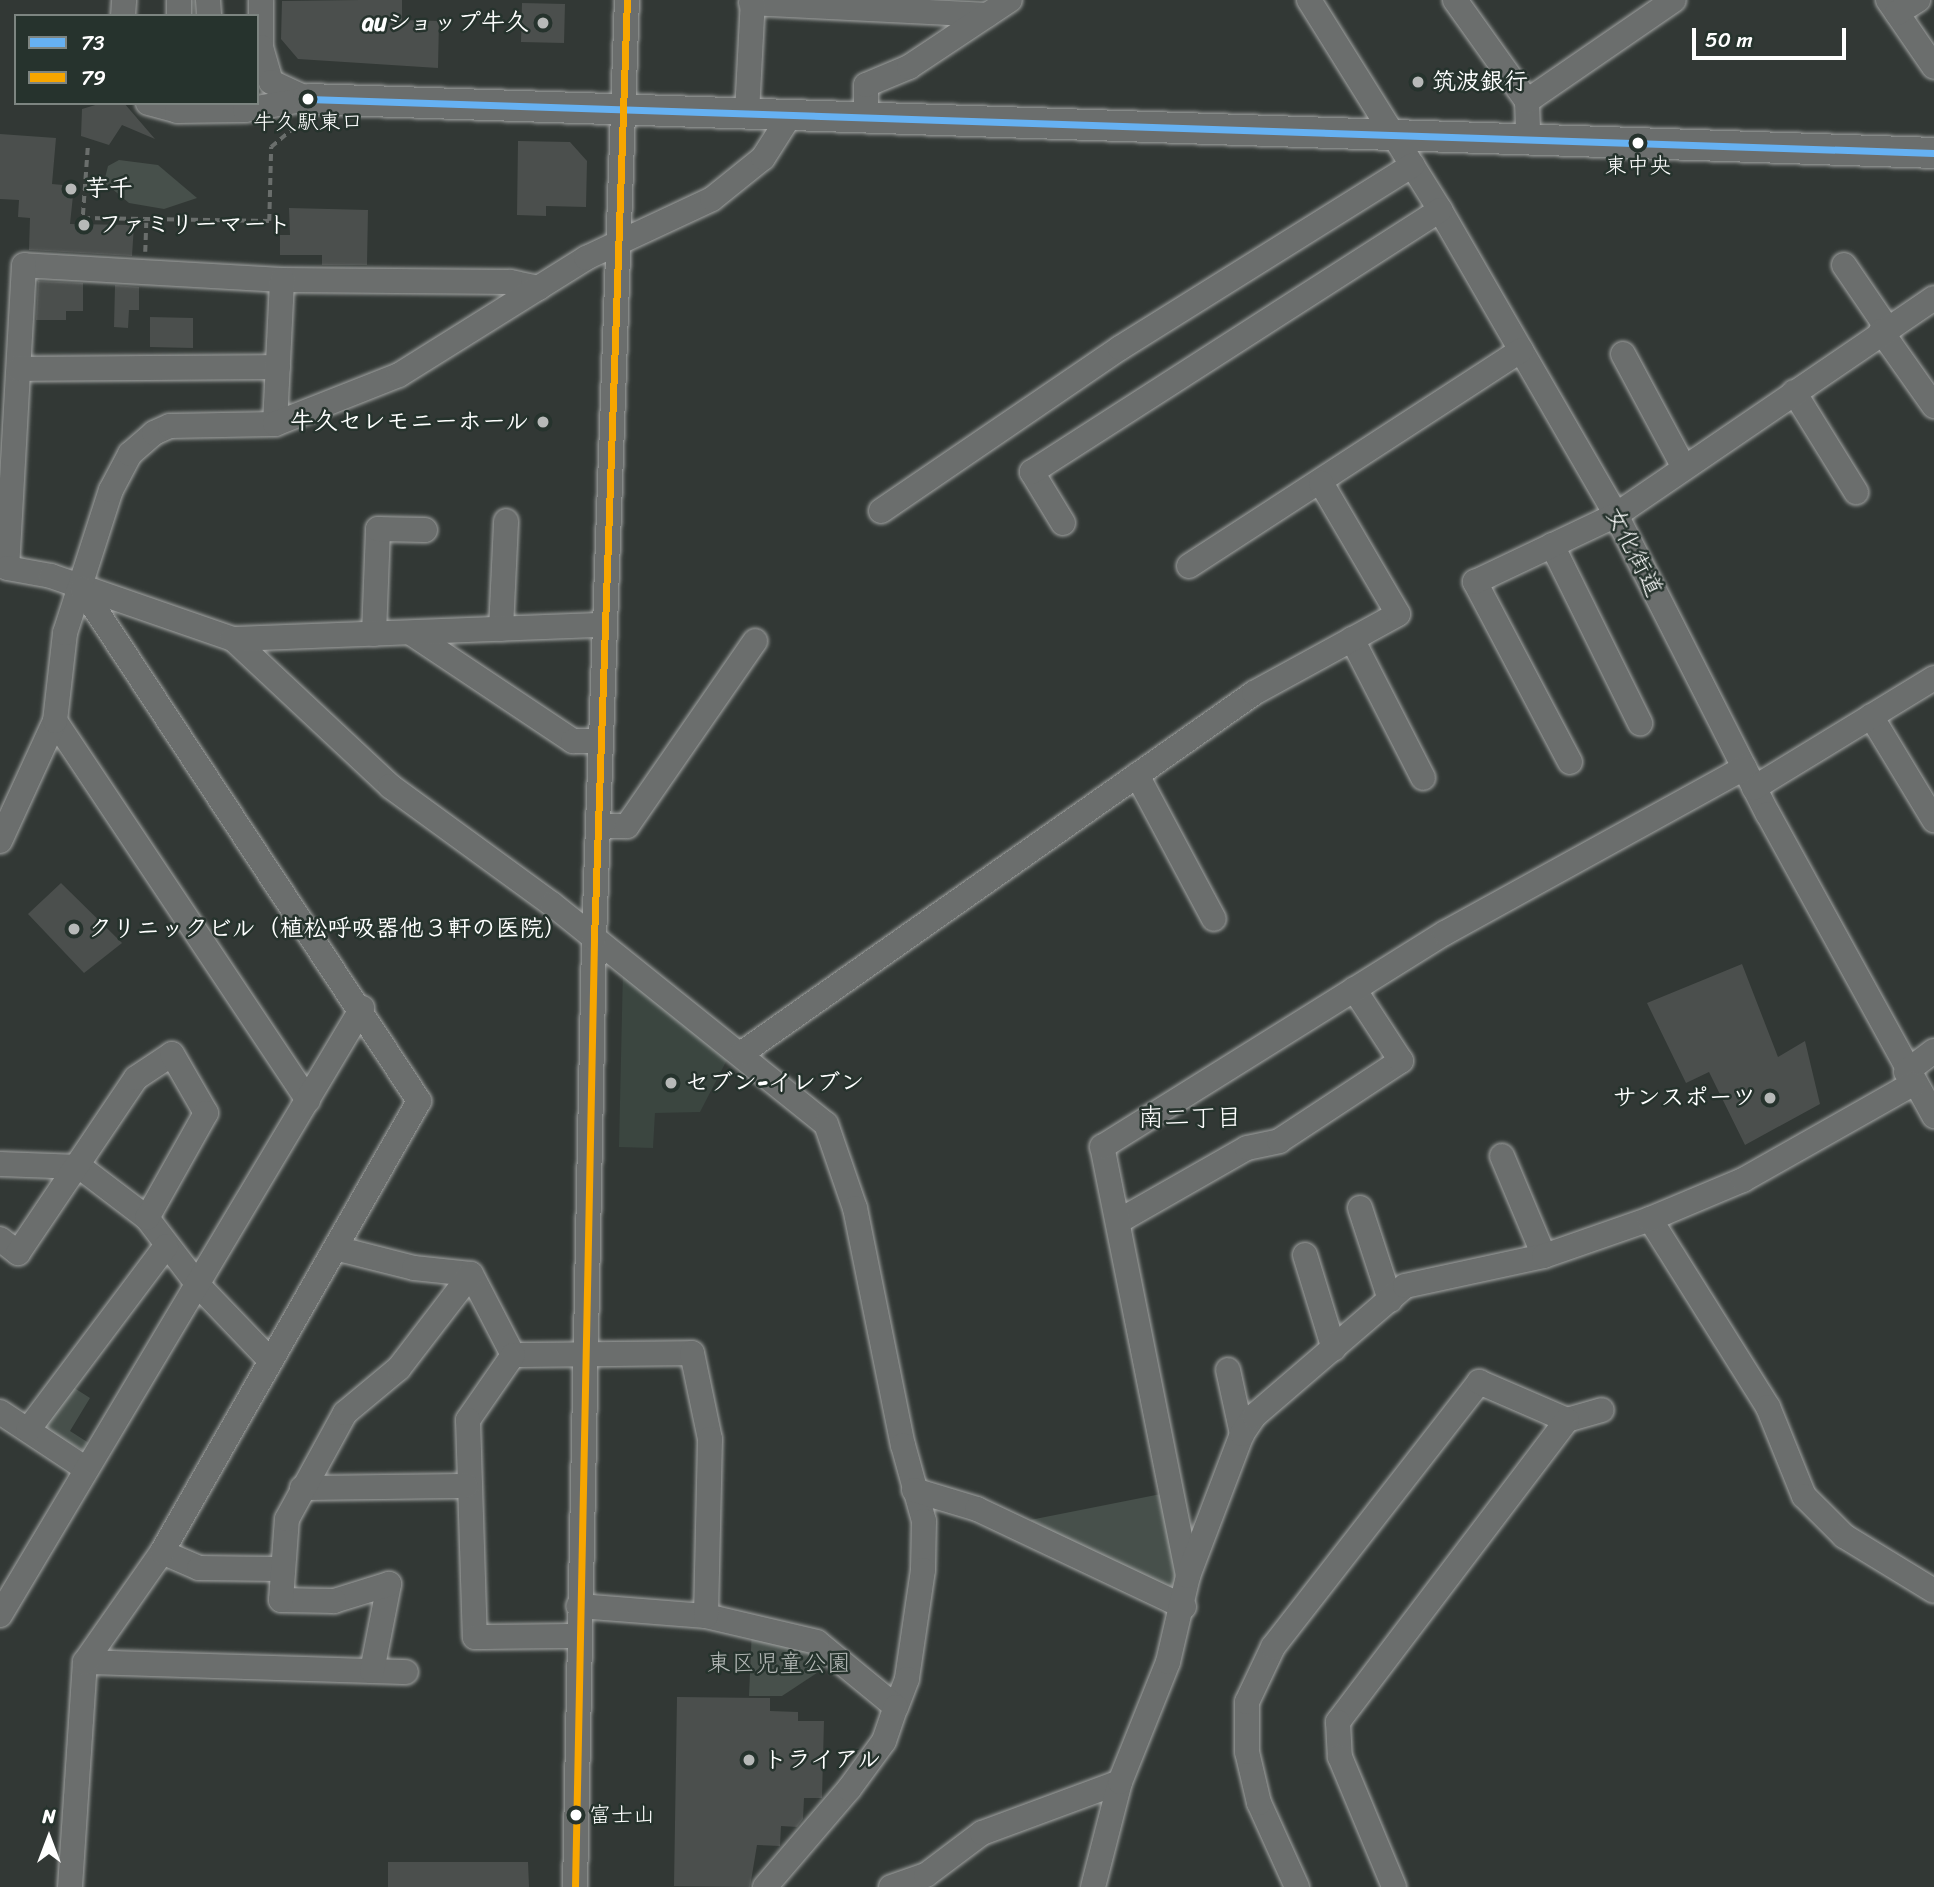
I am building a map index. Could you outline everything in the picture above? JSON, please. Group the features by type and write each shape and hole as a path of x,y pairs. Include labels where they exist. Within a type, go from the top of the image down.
{"main road":[{"path":"307,112 624,109 1934,153"}],"street":[{"path":"259,66 261,0"},
{"path":"575,1887 582,1353 627,0"},
{"path":"866,116 866,85 909,67 1010,0"},
{"name":"女化街道","path":"1310,0 1440,210 1616,515 1749,778 1909,1078 1934,1116"},
{"path":"1455,0 1527,101 1528,139"},
{"path":"747,113 752,1 895,4 986,15"},
{"path":"1527,101 1658,4"},
{"path":"1901,4 1934,66"},
{"path":"261,47 271,82 307,112"},
{"path":"175,105 243,105 307,112"},
{"path":"0,841 55,721 65,633 82,589 111,490 131,454 154,433 170,426 275,424 399,375 539,288 619,243 712,199 763,158 791,114"},
{"path":"881,511 1120,348 1413,165"},
{"path":"1063,523 1032,472 1440,210"},
{"path":"539,288 510,282 282,280 24,265 7,568 82,589 233,639 605,625"},
{"path":"1844,265 1934,406"},
{"path":"275,424 282,280"},
{"path":"1570,762 1475,582 1616,515 1884,329 1934,298"},
{"path":"1189,566 1521,351"},
{"path":"1623,354 1684,468"},
{"path":"19,369 278,367"},
{"path":"1794,391 1856,492"},
{"path":"742,1053 1254,693 1398,614 1321,483"},
{"path":"501,629 506,520"},
{"path":"374,634 378,529 425,530"},
{"path":"1552,545 1640,723"},
{"path":"70,1887 85,1662 162,1552 269,1359 339,1249 419,1101 362,1008 82,589"},
{"path":"411,633 573,741 601,741"},
{"path":"233,639 390,786 742,1053 826,1124 838,1148 915,1490 925,1521 923,1570 909,1639 907,1679 884,1741 849,1789 814,1823 765,1887"},
{"path":"1352,639 1423,778"},
{"path":"598,826 627,826 755,641"},
{"path":"1188,1576 1119,1220 1102,1147 1522,887 1749,778 1871,716 1934,678"},
{"path":"1871,716 1934,820"},
{"path":"55,721 308,1100"},
{"path":"1137,775 1214,919"},
{"path":"1119,1220 1247,1148 1279,1142 1401,1061 1354,989"},
{"path":"0,1615 362,1008"},
{"path":"1093,1887 1120,1782 1184,1607 1188,1576 1242,1434 1254,1416 1405,1286 1438,1275 1544,1256 1650,1219 1743,1180 1909,1078 1934,1051"},
{"path":"0,1239 18,1253 80,1167 135,1078 172,1054 206,1113 147,1219"},
{"path":"1502,1156 1544,1256"},
{"path":"0,1164 80,1167 147,1219 198,1285 269,1359"},
{"path":"1360,1208 1390,1300"},
{"path":"1650,1219 1768,1407 1804,1496 1844,1536 1928,1579"},
{"path":"28,1430 166,1246"},
{"path":"339,1249 414,1268 471,1273"},
{"path":"1305,1255 1334,1349"},
{"path":"471,1273 513,1355"},
{"path":"372,1671 389,1584 334,1601 281,1600 279,1569 287,1519 345,1413 399,1368 471,1273"},
{"path":"513,1355 692,1353 710,1440 706,1616"},
{"path":"513,1355 468,1420 466,1486 475,1637 578,1636"},
{"path":"1228,1370 1242,1434"},
{"path":"1297,1887 1258,1802 1247,1752 1247,1702 1273,1647 1479,1382 1567,1420"},
{"path":"1394,1887 1340,1757 1338,1722 1567,1420 1602,1410"},
{"path":"0,1412 86,1469"},
{"path":"302,1488 466,1486"},
{"path":"915,1490 977,1509 1184,1607"},
{"path":"162,1552 199,1568 279,1569"},
{"path":"578,1606 706,1616 817,1642 896,1707"},
{"path":"85,1662 406,1672"},
{"path":"891,1887 926,1875 982,1833 1120,1782"}],"path":[{"path":"88,148 83,218 269,221 271,147 307,112"},
{"path":"144,272 146,223"}],"shaded area":[{"path":"623,969 729,1056 700,1112 655,1113 653,1148 619,1147"}],"green space":[{"path":"119,160 158,165 197,198 164,209 129,203 104,182 108,166"},
{"path":"68,1384 90,1398 70,1431 92,1445 84,1451 43,1429"},
{"path":"1161,1494 1179,1582 1165,1590 1030,1520"},
{"name":"東区児童公園","path":"752,1628 838,1659 782,1696 749,1696"}],"building":[{"path":"402,0 402,20 439,21 438,68 298,59 281,39 282,1"},
{"name":"auショップ牛久","path":"522,3 565,4 564,43 521,42"},
{"path":"95,105 126,105 155,139 122,125 109,145 81,136 82,109"},
{"path":"0,134 56,138 52,184 74,186 70,224 134,225 132,256 29,250 30,218 18,217 19,200 0,199"},
{"path":"518,141 570,142 587,161 586,207 546,206 546,216 517,215"},
{"path":"289,208 368,210 367,265 322,265 322,255 280,255 280,235 290,235"},
{"path":"38,281 83,283 83,311 66,311 66,320 36,320"},
{"path":"115,285 139,287 139,310 129,310 128,328 114,327"},
{"path":"150,317 193,318 193,348 150,347"},
{"name":"クリニックビル（植松呼吸器他３軒の医院）","path":"61,883 122,943 84,973 28,914"},
{"path":"1742,964 1778,1057 1805,1041 1820,1104 1745,1145 1709,1072 1686,1083 1647,1003"},
{"name":"トライアル","path":"677,1697 770,1698 770,1711 798,1712 798,1721 824,1721 822,1798 804,1798 803,1819 797,1827 781,1826 780,1846 757,1845 750,1887 674,1886"},
{"path":"388,1862 528,1862 529,1887 388,1887"}],"transit line":[{"name":"79","path":"575,1887 594,939 627,0"},
{"name":"73","path":"308,99 1934,153"}],"place":[{"name":"auショップ牛久","path":"543,23"},
{"name":"筑波銀行","path":"1418,82"},
{"name":"牛久駅東口","path":"308,99"},
{"name":"東中央","path":"1638,143"},
{"name":"芋千","path":"71,189"},
{"name":"ファミリーマート","path":"84,225"},
{"name":"牛久セレモニーホール","path":"543,422"},
{"name":"クリニックビル（植松呼吸器他３軒の医院）","path":"74,929"},
{"name":"セブン-イレブン","path":"671,1083"},
{"name":"サンスポーツ","path":"1770,1098"},
{"name":"トライアル","path":"749,1760"},
{"name":"富士山","path":"576,1815"}],"district":[{"name":"南二丁目","path":"1190,1118"}]}
